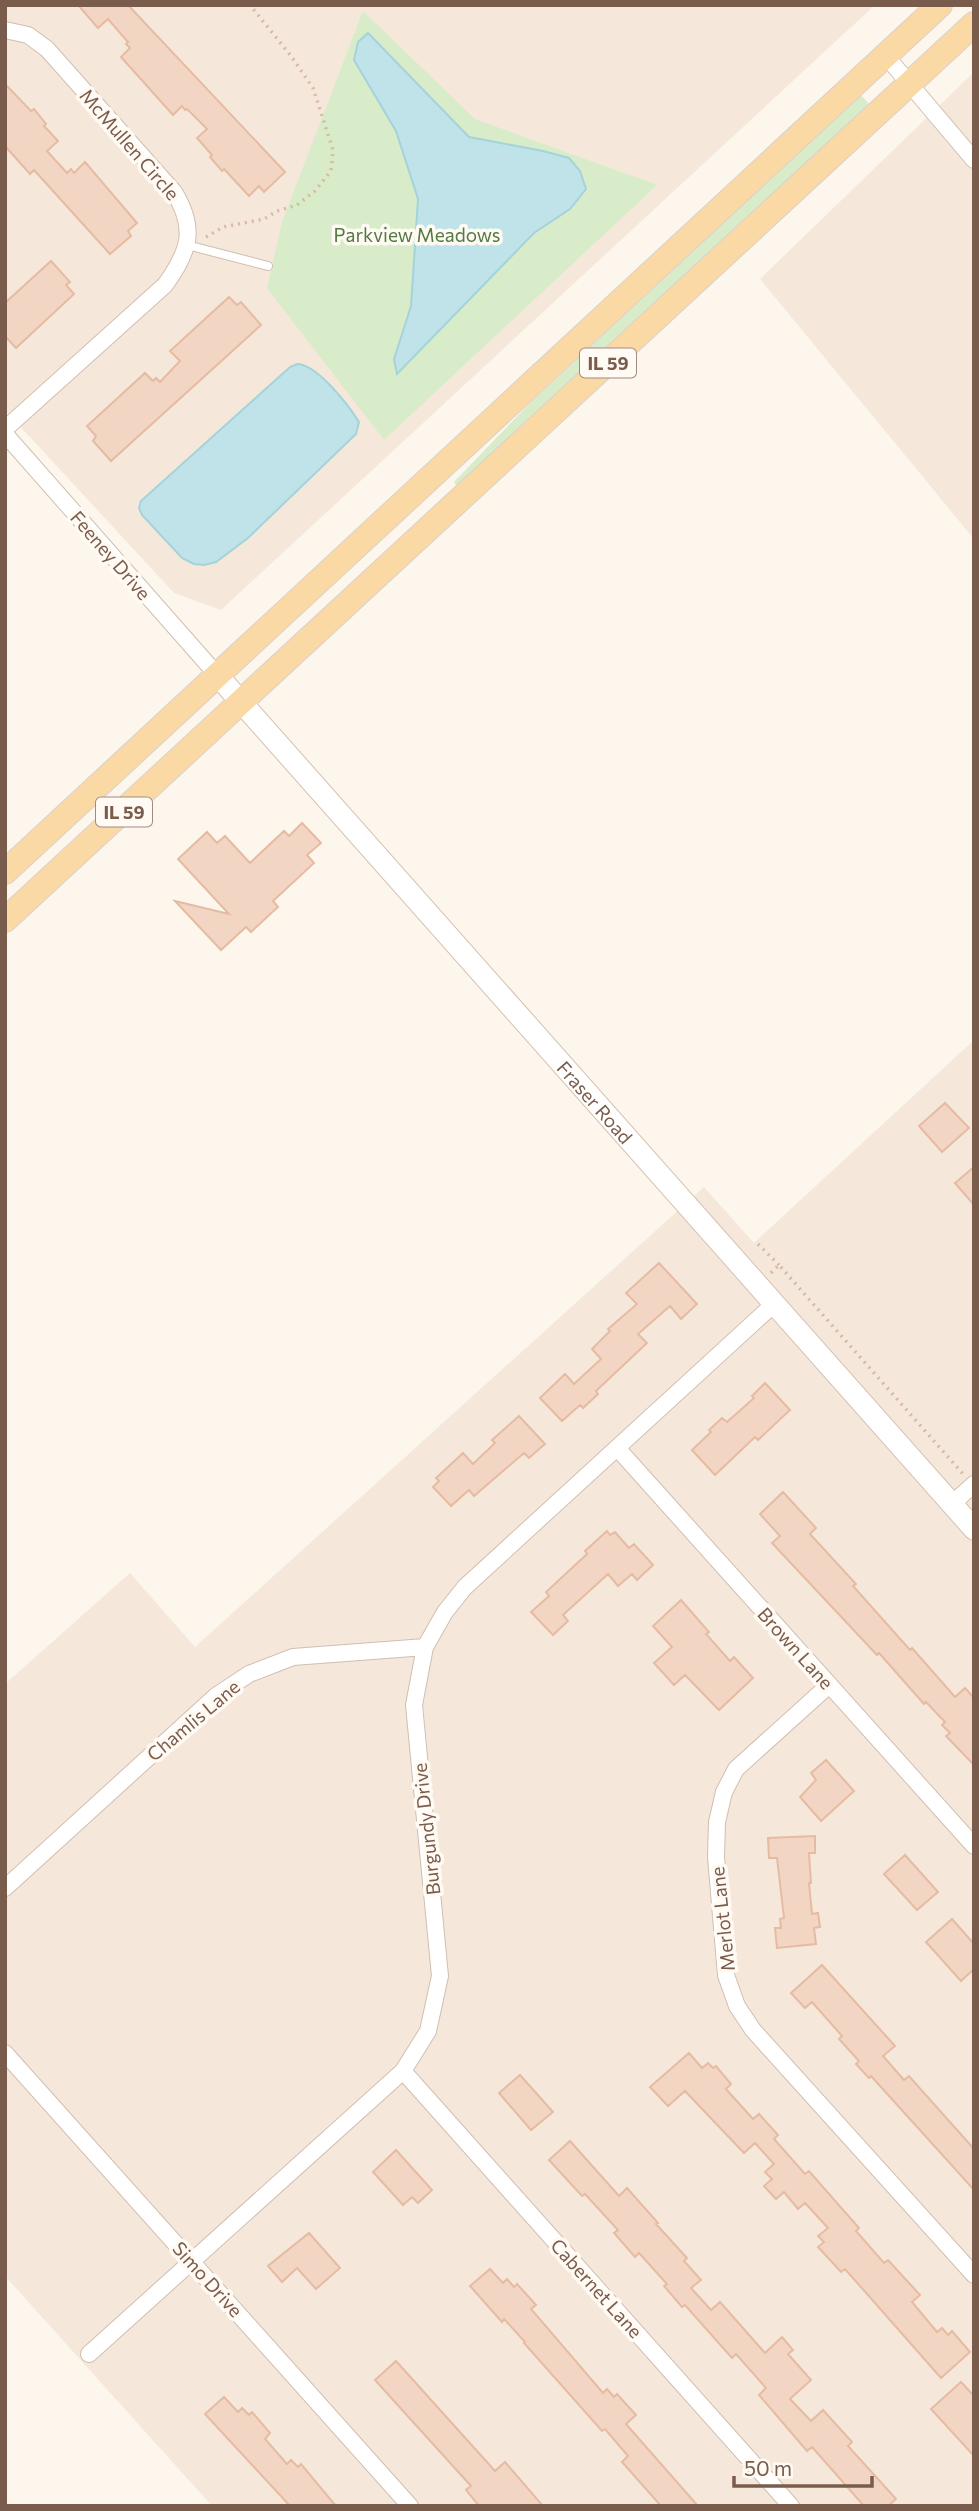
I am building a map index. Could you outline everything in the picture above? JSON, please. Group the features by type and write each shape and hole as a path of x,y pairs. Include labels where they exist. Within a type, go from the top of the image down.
{"main road":[{"name":"IL 59","path":"5,872 940,5"},
{"name":"IL 59","path":"5,920 974,23"}],"street":[{"name":"McMullen Circle","path":"5,30 28,35 38,41 167,183 184,208 188,231 187,245"},
{"path":"886,56 974,160"},
{"path":"5,432 164,285 176,270 187,245"},
{"name":"Feeney Drive","path":"5,432 218,676"},
{"name":"Fraser Road","path":"218,676 974,1529"},
{"name":"Burgundy Drive","path":"89,2354 403,2071 428,2031 440,1976 414,1705 425,1647 445,1612 465,1587 774,1304"},
{"name":"Brown Lane","path":"618,1449 974,1846"},
{"path":"952,1504 973,1485"},
{"name":"Chamlis Lane","path":"5,1888 216,1696 239,1679 293,1657 425,1647"},
{"name":"Merlot Lane","path":"829,1685 736,1769 724,1792 717,1822 716,1857 726,1975 737,2006 753,2030 974,2275"},
{"name":"Simo Drive","path":"5,2053 410,2506"},
{"name":"Cabernet Lane","path":"403,2071 791,2506"}],"lane":[{"path":"187,245 268,266"}],"path":[{"path":"204,238 223,227 264,219 277,211 297,205 316,191 331,172 333,150 313,88 250,5"},
{"path":"758,1244 973,1485"},
{"path":"757,1285 779,1265"}],"shaded area":[{"path":"5,5 875,5 221,610 174,593 5,410"},
{"path":"974,72 974,539 760,279"},
{"path":"974,1040 974,2506 212,2506 5,2276 5,1684 130,1573 195,1647 704,1187 754,1243"}],"green space":[{"name":"Parkview Meadows","path":"363,11 475,119 657,185 384,440 267,288 282,222"},
{"path":"861,95 869,104 458,487 454,482 529,404"}],"water":[{"path":"368,33 469,137 569,158 580,171 586,189 570,209 534,233 397,374 394,359 411,306 418,199 396,131 354,60 358,42"},
{"path":"297,364 314,371 340,397 359,422 356,434 248,538 216,562 194,564 182,558 142,515 139,508 141,501 290,367"}],"building":[{"path":"78,5 128,5 285,172 264,192 259,186 249,196 224,169 222,171 197,138 207,129 182,106 173,115 121,57 130,48 126,44 128,42 108,19 98,28"},
{"path":"5,84 31,111 34,109 46,124 44,126 58,141 47,151 67,173 71,169 74,173 85,162 137,223 128,231 131,236 110,254 34,170 30,174 5,146"},
{"path":"51,261 70,282 66,285 74,294 16,348 5,336 5,303"},
{"path":"229,297 237,305 241,302 261,325 111,461 93,441 96,436 87,426 145,373 153,381 156,378 160,382 180,361 170,351"},
{"path":"302,823 321,843 307,855 314,863 273,901 278,907 251,932 246,927 221,950 175,901 229,914 178,859 207,832 217,843 225,836 250,863 284,831 289,836"},
{"path":"945,1103 969,1128 942,1152 919,1126"},
{"path":"974,1167 974,1205 955,1183"},
{"path":"659,1263 697,1304 681,1319 670,1306 638,1334 647,1343 596,1391 598,1394 583,1408 580,1405 562,1421 540,1398 565,1374 574,1384 601,1359 592,1349 610,1331 608,1329 637,1304 626,1293"},
{"path":"765,1383 790,1410 758,1440 755,1437 715,1475 692,1450 722,1418 727,1422 754,1398 752,1396"},
{"path":"519,1416 545,1444 529,1458 524,1453 474,1496 469,1490 451,1506 433,1487 439,1481 436,1478 463,1453 473,1464 495,1443 492,1440"},
{"path":"783,1492 816,1528 810,1534 856,1584 853,1586 910,1650 912,1648 955,1697 965,1688 974,1698 974,1765 946,1736 950,1733 942,1725 945,1722 926,1702 924,1704 879,1653 877,1655 772,1543 780,1536 760,1514"},
{"path":"607,1531 610,1535 615,1532 629,1548 634,1544 653,1565 637,1580 632,1574 618,1586 608,1574 563,1615 568,1621 553,1635 531,1612 549,1596 546,1592 587,1554 585,1551"},
{"path":"681,1600 730,1661 734,1657 753,1678 719,1710 685,1675 674,1685 654,1663 672,1647 653,1626"},
{"path":"826,1760 854,1791 821,1821 800,1797 816,1780 811,1773"},
{"path":"815,1836 815,1853 809,1853 809,1883 812,1914 818,1913 820,1927 814,1928 816,1944 777,1948 775,1928 781,1928 780,1919 784,1918 777,1858 769,1858 768,1838"},
{"path":"905,1855 938,1892 917,1910 884,1874"},
{"path":"952,1919 974,1944 974,1969 961,1981 926,1942"},
{"path":"822,1965 895,2046 883,2056 904,2080 909,2076 974,2149 974,2190 871,2076 869,2078 856,2064 859,2061 839,2039 842,2036 812,2002 805,2008 791,1993"},
{"path":"689,2053 702,2068 708,2063 713,2068 716,2066 731,2084 726,2089 753,2119 759,2114 778,2135 774,2139 805,2174 809,2171 859,2228 856,2231 884,2263 888,2260 920,2295 912,2302 937,2332 942,2328 948,2335 952,2331 970,2352 941,2378 845,2269 841,2272 818,2247 824,2242 818,2236 828,2228 805,2203 798,2209 784,2192 776,2199 764,2186 772,2179 765,2172 774,2164 755,2143 744,2153 685,2091 668,2106 650,2087"},
{"path":"520,2075 553,2112 531,2130 499,2093"},
{"path":"570,2141 619,2196 627,2188 658,2223 656,2224 687,2258 684,2261 701,2280 691,2288 711,2310 720,2302 765,2353 782,2337 793,2350 788,2354 811,2380 790,2399 811,2421 823,2410 852,2442 848,2446 896,2499 888,2506 864,2506 812,2447 807,2451 759,2395 766,2388 736,2354 732,2358 685,2305 682,2307 664,2286 667,2284 639,2253 635,2257 614,2233 618,2230 549,2160"},
{"path":"396,2150 432,2190 418,2203 412,2197 403,2205 373,2172"},
{"path":"309,2233 340,2268 316,2289 297,2268 282,2282 268,2266"},
{"path":"490,2269 503,2283 507,2279 514,2287 517,2284 536,2305 531,2309 603,2393 607,2389 614,2397 617,2394 636,2415 626,2424 698,2506 661,2506 622,2462 628,2456 605,2429 602,2431 525,2342 504,2319 502,2322 470,2286"},
{"path":"396,2361 495,2471 505,2462 543,2506 479,2506 466,2490 471,2486 375,2380"},
{"path":"961,2382 974,2396 974,2456 931,2409"},
{"path":"224,2397 238,2412 242,2408 249,2415 252,2412 270,2433 265,2439 287,2464 291,2460 298,2467 301,2464 336,2506 290,2506 205,2414"}]}
